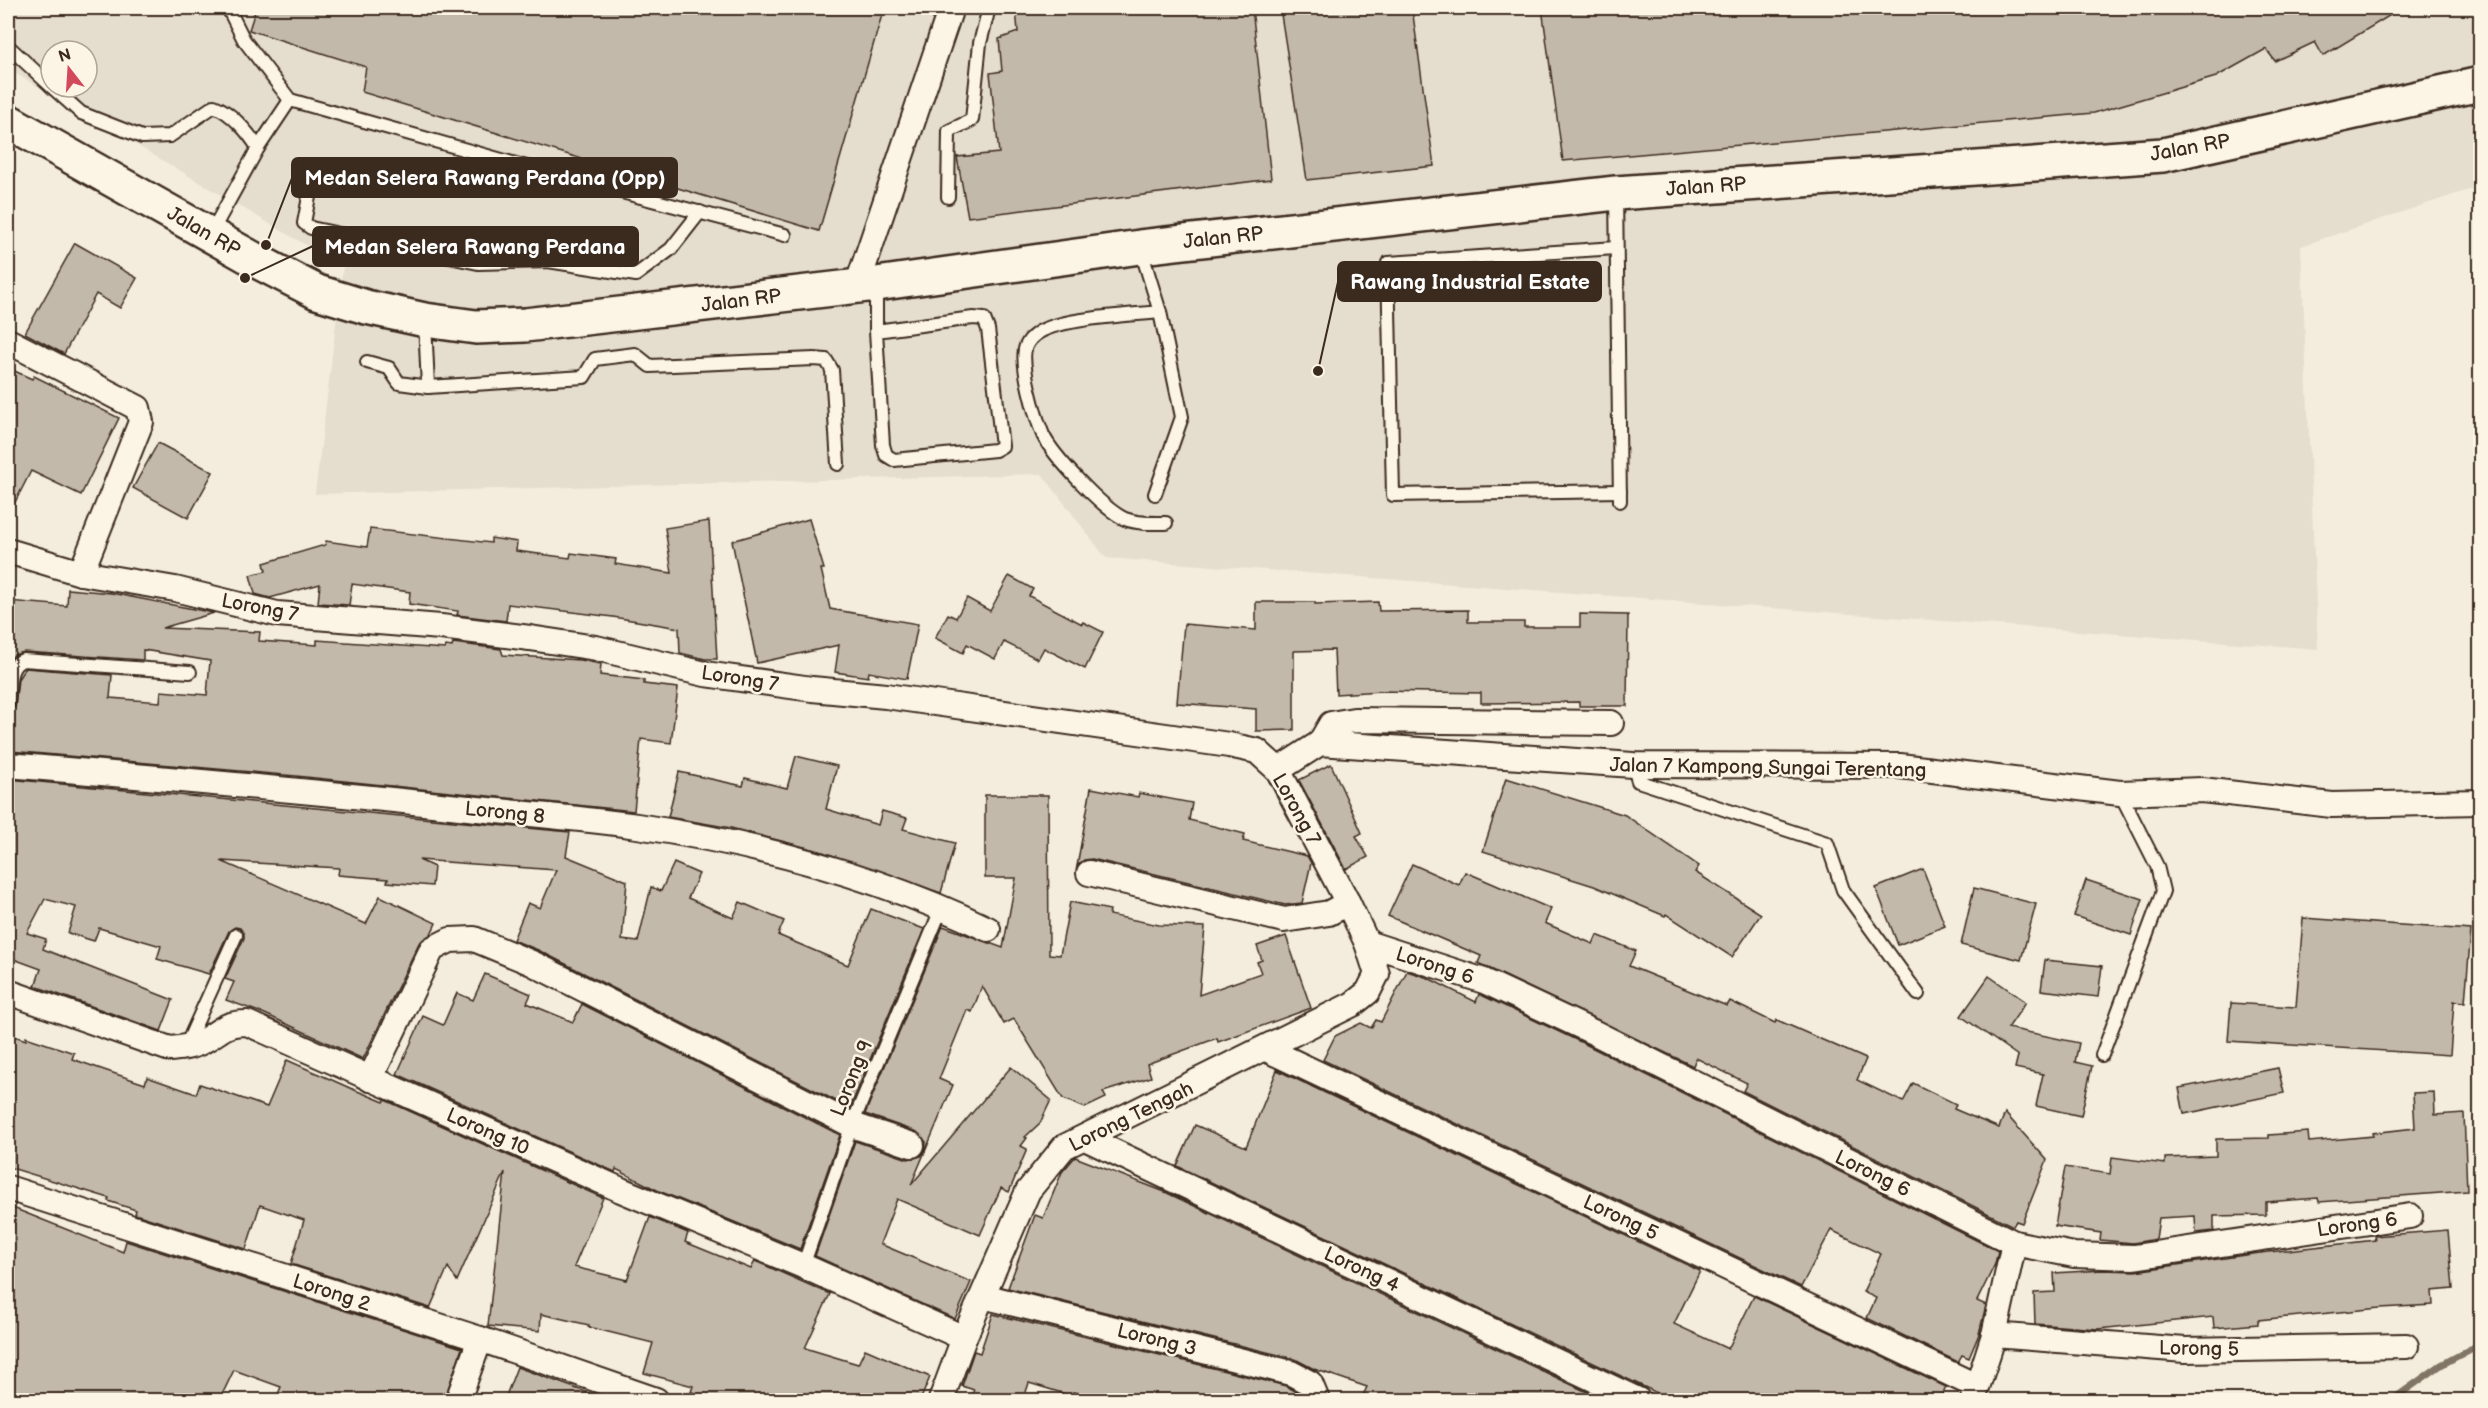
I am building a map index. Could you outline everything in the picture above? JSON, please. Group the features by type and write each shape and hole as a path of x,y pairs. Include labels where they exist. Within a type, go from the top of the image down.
{"street":[{"path":"866,285 951,8"},
{"name":"Jalan RP","path":"8,121 210,235 317,292 366,307 424,320 476,327 525,325 866,285 1140,247 1616,193 2163,155 2481,84"},
{"path":"8,341 138,408 141,422 81,573"},
{"name":"Lorong 7","path":"8,551 81,573 175,589 277,614 441,627 530,638 596,648 705,674 812,689 886,696 1229,745 1257,751 1278,770 1367,943"},
{"path":"1278,770 1320,743 1331,724 1354,720 1611,723"},
{"name":"Jalan 7 Kampong Sungai Terentang","path":"1320,743 1634,765 1900,766 2120,793 2202,790 2332,805 2481,802"},
{"name":"Lorong 8","path":"8,765 308,790 638,826 782,854 894,888 988,929"},
{"path":"1089,873 1284,920 1329,913 1348,903"},
{"path":"370,1079 432,949 450,940 474,939 532,963 852,1125 912,1144"},
{"name":"Lorong Tengah","path":"941,1401 964,1338 1028,1191 1064,1147 1353,1004 1368,992 1377,974 1367,943"},
{"name":"Lorong 6","path":"1367,943 1484,981 1595,1033 2014,1243 2074,1255 2134,1257 2410,1216"},
{"path":"8,992 170,1048 186,1047"},
{"name":"Lorong 10","path":"186,1047 202,1042 231,1023 247,1023 621,1190 803,1266 964,1338"},
{"name":"Lorong 5","path":"1266,1049 1975,1393"},
{"name":"Lorong 4","path":"1085,1138 1638,1401"},
{"name":"Lorong 2","path":"8,1188 480,1339 656,1401"},
{"path":"1975,1393 1994,1335 2014,1243"},
{"name":"Lorong 3","path":"983,1296 1291,1373 1310,1383 1317,1401"},
{"name":"Lorong 5","path":"1994,1335 2185,1350 2406,1346"},
{"path":"458,1401 480,1339"}],"lane":[{"path":"228,8 244,40 290,100 523,166 784,235"},
{"path":"948,197 949,131 972,120 980,43 989,8"},
{"path":"8,46 39,74"},
{"path":"66,99 81,113 142,137 170,136 214,106 223,109 253,139 258,148"},
{"path":"210,235 258,148 290,100"},
{"path":"312,181 304,215 304,223 311,228 478,263 548,261 636,275 671,249 700,212"},
{"path":"1616,193 1620,496 1393,495 1388,263 1616,248"},
{"path":"1140,247 1160,312 1182,417 1155,494"},
{"path":"866,285 876,332 883,446 886,455 894,460 995,450 1002,446 988,328 984,320 972,318 876,332"},
{"path":"1160,312 1090,320 1050,328 1035,335 1026,345 1024,357 1043,435 1095,498 1126,520 1141,523 1166,523"},
{"path":"424,320 428,387"},
{"path":"367,362 388,368 399,383 428,387 584,377 595,358 635,354 650,366 826,360 831,370 838,464"},
{"path":"8,703 12,668 16,662 23,660 190,672"},
{"path":"1634,765 1638,781 1827,843 1843,890 1918,994"},
{"path":"2102,1055 2163,891 2157,866 2120,793"},
{"name":"Lorong 9","path":"803,1266 852,1125 942,907"},
{"path":"186,1047 236,935"}],"shaded area":[{"path":"8,8 2480,8 2480,186 2301,246 2318,649 1106,558 1042,474 315,494 343,267 59,99 99,99 99,39 39,39 39,87 8,69"}],"building":[{"path":"256,8 884,8 819,231 362,92 366,67 249,30"},
{"path":"1016,8 1252,8 1271,179 968,217 957,157 999,153 990,73 1002,71 999,39 1018,32"},
{"path":"1280,8 1412,8 1434,166 1307,180"},
{"path":"1542,8 2402,8 2323,56 2315,42 2275,61 2266,49 2216,77 2094,113 1563,161"},
{"path":"75,243 137,278 120,308 96,294 64,354 25,333"},
{"path":"8,368 32,379 34,376 119,418 81,495 31,471 8,516"},
{"path":"158,443 213,472 188,518 133,488"},
{"path":"809,519 824,569 821,569 830,609 918,624 907,679 869,672 868,677 835,672 839,645 757,663 732,541"},
{"path":"709,521 717,659 705,659 680,653 679,628 508,604 506,621 457,615 458,611 409,604 410,592 352,584 349,605 318,603 320,584 270,598 255,594 250,575 266,571 264,563 325,545 326,541 367,547 370,529 491,543 491,538 517,542 516,551 570,558 571,553 616,559 615,564 672,573 665,528"},
{"path":"1009,576 1033,589 1029,596 1082,624 1083,622 1103,632 1085,669 1044,648 1038,659 1004,642 995,659 967,644 963,653 935,638 948,614 956,618 967,598 990,611"},
{"path":"68,589 111,593 214,613 162,628 260,632 259,641 317,645 317,640 445,649 446,646 452,647 453,643 501,649 503,655 580,660 601,664 600,675 644,680 644,684 678,688 671,743 641,739 634,811 296,776 10,751 13,721 8,720 8,711 15,707 18,679 25,668 112,675 110,698 160,702 161,691 207,695 210,661 143,650 143,660 24,652 14,655 8,662 8,601 67,606"},
{"path":"1256,602 1315,602 1315,604 1378,602 1379,611 1468,610 1468,622 1524,622 1524,627 1580,627 1580,614 1628,615 1627,706 1579,706 1579,702 1481,703 1481,693 1381,691 1336,694 1334,650 1294,651 1294,730 1256,731 1256,709 1177,703 1184,624 1256,630"},
{"path":"796,756 837,766 826,809 878,825 882,811 907,818 903,829 955,843 941,893 820,851 731,828 668,817 679,772 743,786 745,778 787,788"},
{"path":"1331,764 1362,833 1356,836 1368,857 1346,869 1299,780"},
{"path":"1506,778 1625,815 1699,866 1695,872 1761,914 1732,957 1666,914 1665,916 1594,886 1483,851"},
{"path":"8,779 570,832 566,856 627,881 622,940 638,942 651,887 661,891 674,863 699,874 688,898 733,918 740,902 784,921 778,935 848,965 871,909 924,929 850,1108 538,950 513,940 528,903 540,908 556,870 419,860 434,867 432,886 387,882 388,879 338,875 339,868 221,861 366,924 380,896 436,923 431,934 419,943 363,1059 265,1014 226,1000 234,982 225,979 244,938 240,928 235,927 229,931 209,974 157,959 161,946 99,928 94,941 68,933 76,907 45,899 27,933 46,939 43,949 173,1000 161,1031 35,986 41,969 8,957"},
{"path":"1091,788 1138,797 1139,793 1192,803 1189,820 1245,834 1243,841 1307,856 1311,863 1302,903 1285,905 1092,859 1084,860 1077,866"},
{"path":"985,795 1048,795 1049,954 1060,955 1070,902 1110,910 1109,915 1159,925 1205,927 1199,995 1261,973 1257,962 1262,960 1257,946 1286,936 1311,1008 1218,1042 1217,1038 1147,1064 1151,1077 1103,1092 1106,1098 1085,1108 1063,1099 1014,1019 1004,1024 982,986 972,1012 967,1010 939,1079 953,1085 911,1185 1011,1067 1051,1100 1040,1123 1025,1137 1027,1138 1021,1146 1027,1149 1009,1192 1001,1188 980,1235 897,1199 880,1244 971,1282 955,1319 815,1256 855,1141 908,1159 921,1156 925,1150 926,1142 917,1132 865,1114 943,926 1003,948 1016,878 985,878"},
{"path":"1412,864 1459,885 1465,872 1475,876 1551,909 1545,923 1593,944 1597,935 1636,951 1629,966 1727,1006 1730,1001 1775,1023 1777,1020 1866,1059 1857,1080 1903,1102 1913,1083 1956,1104 1954,1109 1999,1128 2005,1113 2047,1160 2022,1223 2016,1221 2013,1226 1743,1091 1747,1083 1696,1058 1693,1066 1478,963 1481,956 1388,916"},
{"path":"1923,869 1945,926 1898,945 1876,888"},
{"path":"2086,880 2143,899 2131,935 2074,916"},
{"path":"1974,888 2036,904 2021,960 1961,945"},
{"path":"2303,918 2471,930 2465,1002 2454,1001 2450,1055 2228,1041 2231,1003 2296,1007"},
{"path":"2045,960 2102,966 2098,997 2041,990"},
{"path":"1407,971 1428,978 1476,1002 1479,994 1589,1046 1998,1251 1995,1264 1977,1301 1986,1305 1979,1334 1969,1358 1962,1355 1958,1362 1867,1318 1876,1298 1863,1292 1881,1254 1831,1230 1801,1287 1323,1060 1335,1036 1361,1023 1371,1028 1376,1020 1381,1022"},
{"path":"485,974 531,994 527,1003 573,1022 582,1004 840,1135 800,1249 659,1191 616,1169 615,1172 397,1074 423,1016 443,1025 457,993 473,1000"},
{"path":"1989,976 2026,1002 2008,1028 2079,1043 2075,1062 2092,1066 2081,1116 2036,1106 2043,1074 2015,1068 2018,1056 1961,1016"},
{"path":"8,1034 26,1040 26,1037 74,1053 72,1059 145,1084 147,1077 196,1094 200,1084 267,1107 287,1060 384,1102 385,1100 603,1198 574,1267 627,1280 650,1217 688,1233 685,1242 751,1269 755,1261 830,1294 805,1348 858,1364 865,1349 930,1377 920,1401 723,1401 691,1392 693,1386 644,1373 653,1343 541,1314 540,1331 488,1326 505,1172 457,1281 448,1267 430,1308 291,1264 304,1220 260,1205 246,1249 135,1214 136,1210 108,1201 109,1198 8,1167"},
{"path":"2278,1068 2284,1093 2184,1114 2179,1088"},
{"path":"1277,1070 1700,1271 1674,1324 1728,1349 1754,1296 1946,1387 1940,1401 1674,1401 1177,1166 1195,1125 1246,1147"},
{"path":"2434,1092 2435,1115 2464,1113 2467,1191 2319,1202 2318,1198 2266,1202 2266,1215 2214,1216 2214,1231 2196,1233 2195,1216 2159,1218 2156,1239 2133,1243 2100,1240 2101,1233 2055,1226 2065,1167 2110,1174 2112,1157 2165,1164 2165,1158 2216,1156 2216,1139 2269,1138 2269,1135 2308,1132 2309,1142 2373,1136 2372,1133 2415,1128 2413,1093"},
{"path":"1075,1157 1165,1192 1606,1401 1360,1401 1367,1387 1314,1369 1295,1359 1008,1288 1035,1215 1043,1218 1062,1172"},
{"path":"8,1206 123,1252 126,1241 462,1348 444,1401 275,1401 281,1387 234,1370 219,1401 8,1401"},
{"path":"2448,1230 2453,1289 2432,1291 2433,1305 2258,1320 2258,1324 2214,1328 2213,1317 2098,1329 2035,1324 2034,1293 2055,1292 2054,1273 2103,1270 2136,1271 2252,1254 2375,1240 2374,1236"},
{"path":"993,1314 1286,1386 1299,1393 1299,1401 1109,1401 1073,1392 1072,1396 1029,1383 1023,1401 969,1401 974,1390 962,1386 974,1351 980,1353"},
{"path":"517,1367 605,1399 604,1401 504,1401"}],"waterway":[{"path":"2392,1400 2441,1365 2480,1344"}],"place":[{"name":"Medan Selera Rawang Perdana (Opp)","path":"266,245"},
{"name":"Medan Selera Rawang Perdana","path":"245,278"},
{"name":"Rawang Industrial Estate","path":"1318,371"}]}
